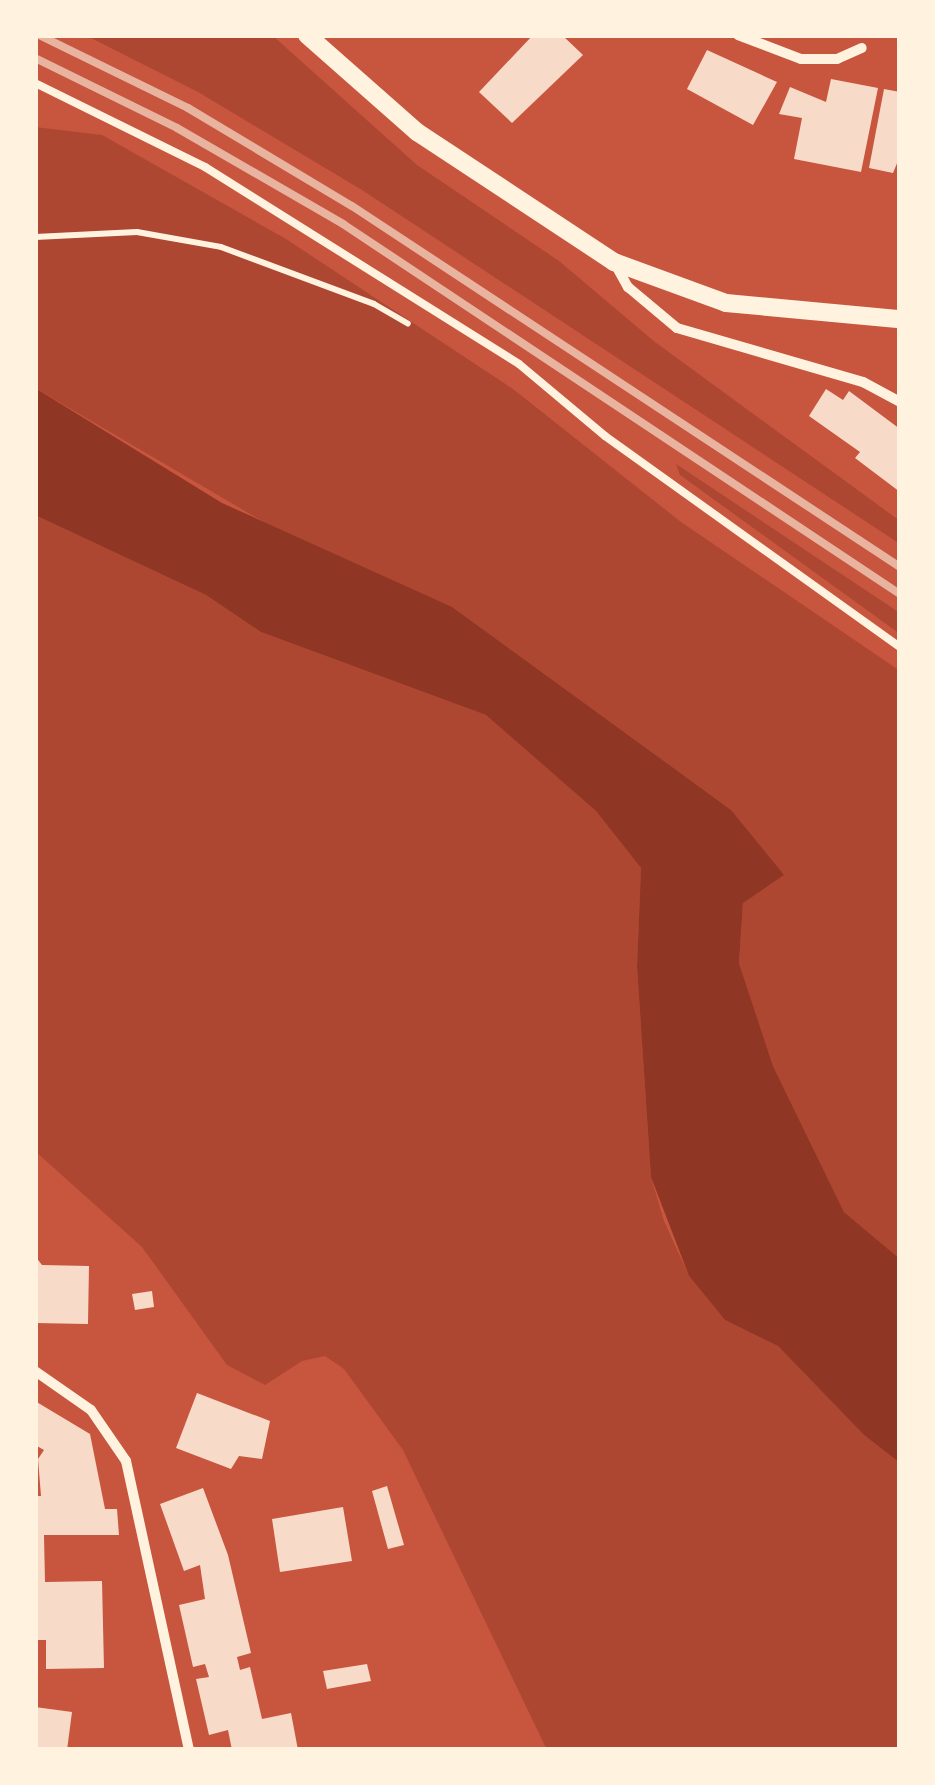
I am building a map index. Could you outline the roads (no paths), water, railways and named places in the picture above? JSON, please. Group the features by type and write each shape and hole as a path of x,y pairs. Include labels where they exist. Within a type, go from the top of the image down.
{"street":[{"path":"307,35 418,132 614,262 726,303 900,320"},
{"path":"738,35 800,59 837,59 862,48"},
{"path":"614,262 628,287 677,328 863,382 900,402"},
{"path":"35,1371 91,1410 126,1461 189,1750"}],"lane":[{"path":"35,83 205,168 519,364 605,436 900,647"}],"railway":[{"path":"39,35 188,108 352,206 900,567"},
{"path":"35,58 177,128 343,224 900,594"}]}
